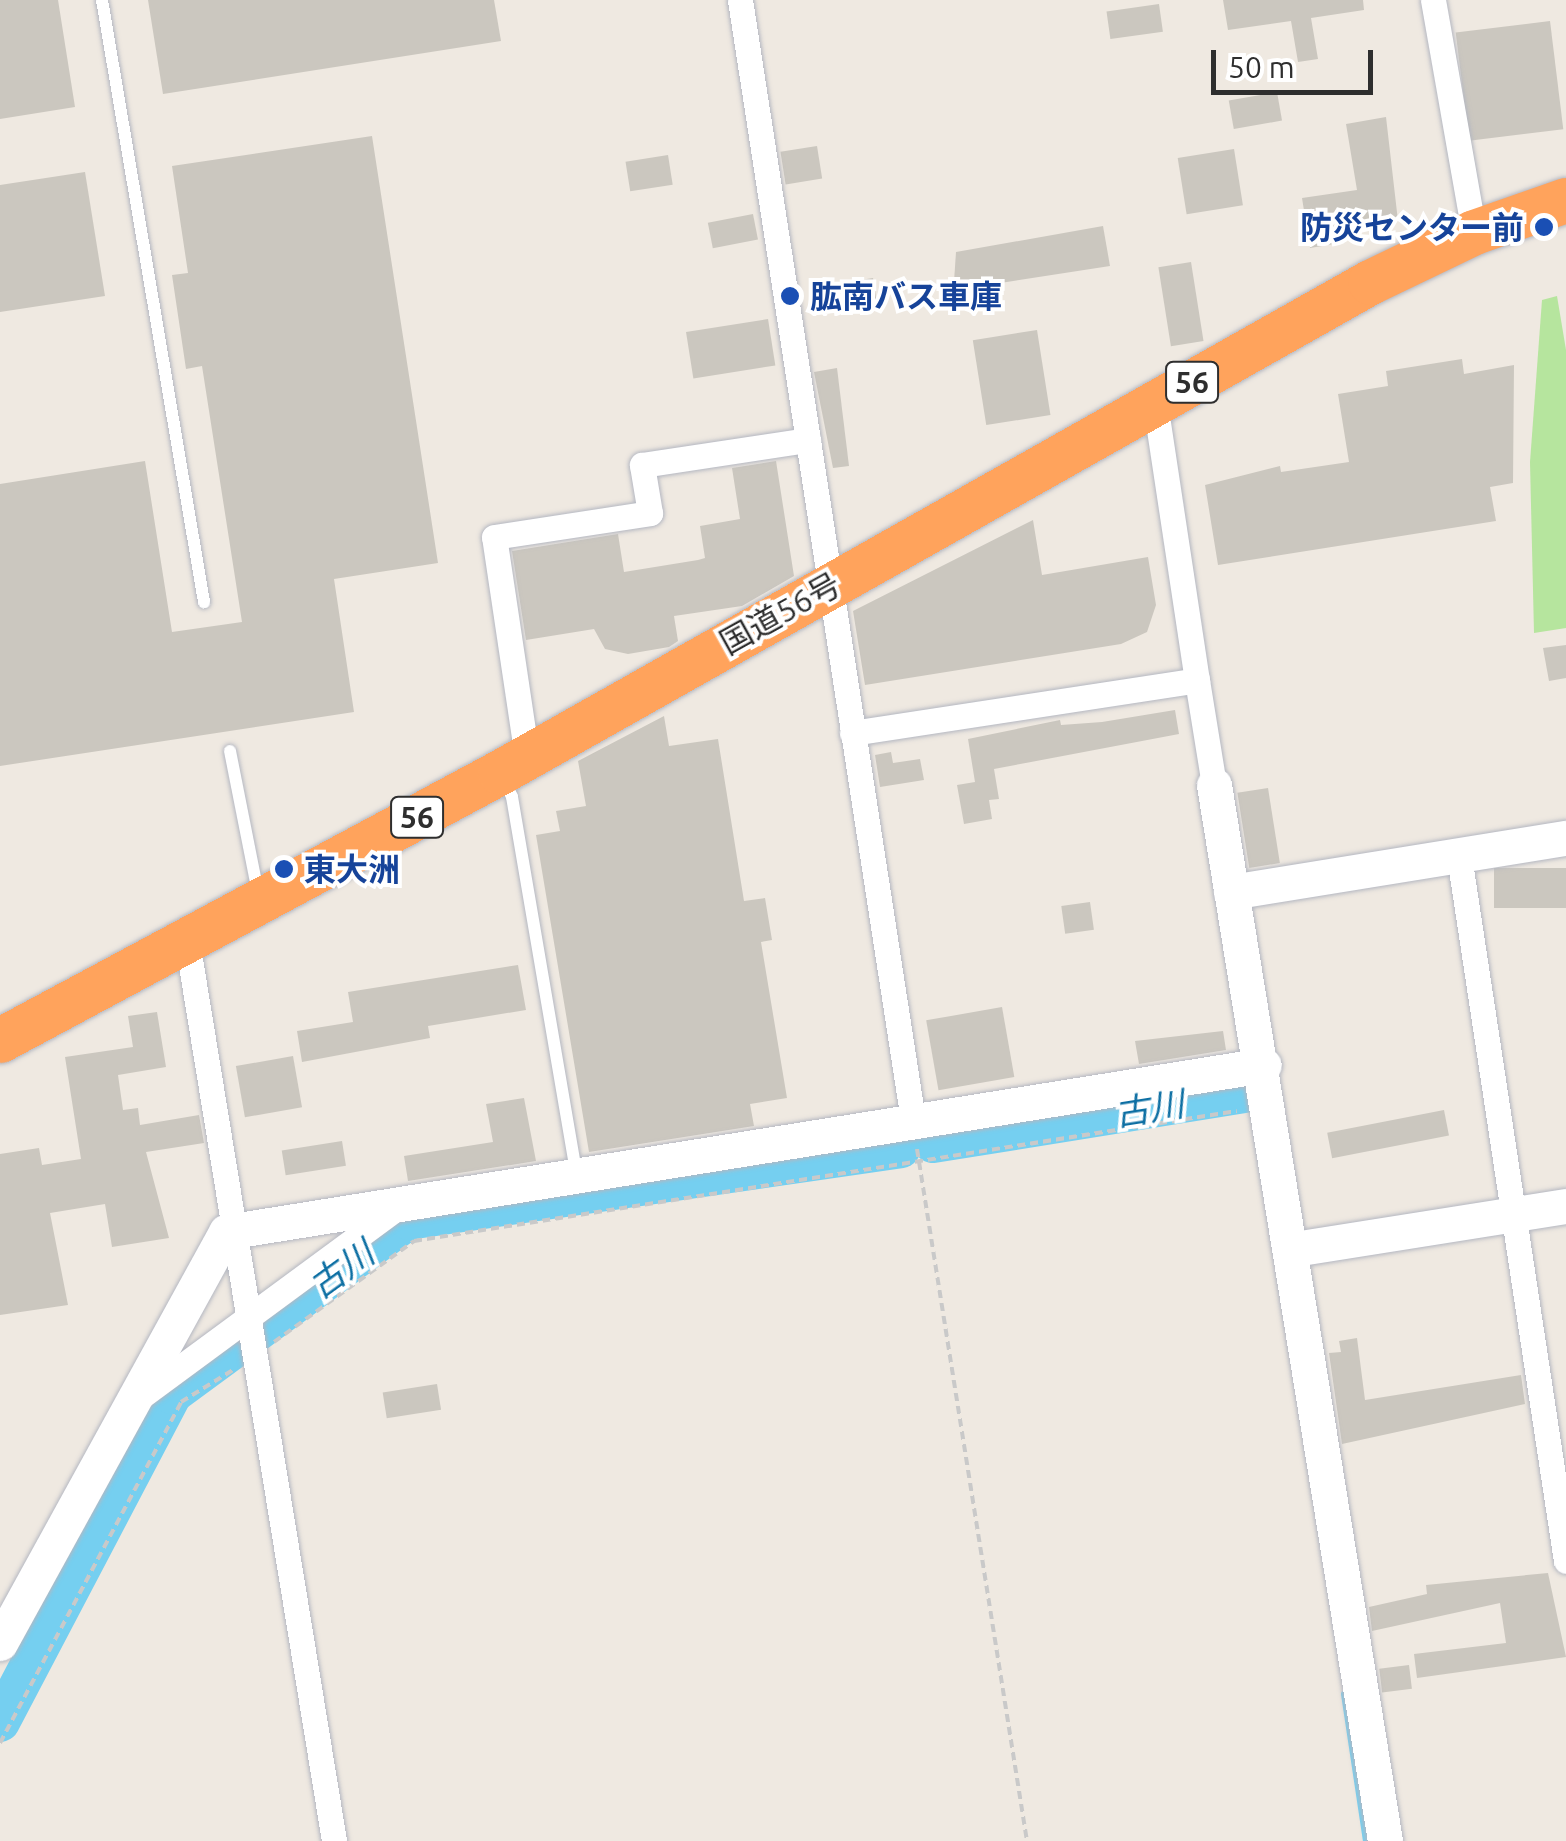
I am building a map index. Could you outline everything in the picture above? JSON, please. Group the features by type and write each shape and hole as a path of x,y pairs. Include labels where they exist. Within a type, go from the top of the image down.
{"highway":[{"name":"国道56号","path":"0,1040 514,764 1155,403 1474,232 1566,200"}],"street":[{"path":"740,0 913,1120"},
{"path":"1434,0 1474,232"},
{"path":"1155,403 1231,892 1294,1249 1385,1841"},
{"path":"514,764 494,537 650,514 642,465 808,440"},
{"path":"852,733 1198,680"},
{"path":"1231,892 1566,838"},
{"path":"1459,856 1514,1214 1556,1434 1566,1561"},
{"path":"187,941 237,1226 334,1841"},
{"path":"0,1642 216,1242 237,1226 1264,1065"},
{"path":"130,1405 409,1199"},
{"path":"1294,1249 1566,1206"}],"lane":[{"path":"102,0 204,602"},
{"path":"230,751 260,900"},
{"path":"514,764 512,797 576,1173"}],"path":[{"path":"0,1743 181,1402 257,1354 414,1241 1242,1110"},
{"path":"913,1120 1027,1841"}],"green space":[{"path":"1557,296 1566,350 1566,628 1534,633 1530,462 1542,300"}],"building":[{"path":"0,0 58,0 75,107 0,119"},
{"path":"148,0 494,0 501,41 163,94"},
{"path":"1223,0 1363,0 1364,10 1311,18 1318,59 1298,62 1291,21 1228,30"},
{"path":"1159,4 1163,32 1110,39 1107,11"},
{"path":"1550,21 1563,129 1469,141 1456,33"},
{"path":"1277,92 1282,121 1234,129 1229,101"},
{"path":"1386,117 1398,221 1343,230 1346,242 1310,248 1302,198 1357,190 1346,124"},
{"path":"372,136 438,563 334,579 354,712 0,766 0,484 145,461 172,632 242,622 202,366 186,369 172,275 188,273 172,166"},
{"path":"817,146 822,179 786,184 780,152"},
{"path":"1234,149 1243,205 1187,214 1178,158"},
{"path":"668,155 673,185 630,191 626,162"},
{"path":"85,172 105,296 0,312 0,185"},
{"path":"753,214 758,240 713,248 708,223"},
{"path":"1103,226 1110,266 962,289 954,282 956,252"},
{"path":"1191,262 1204,341 1171,346 1158,267"},
{"path":"873,278 877,302 834,308 831,285"},
{"path":"768,319 775,365 693,378 686,332"},
{"path":"1037,330 1050,415 986,425 973,340"},
{"path":"1462,359 1464,374 1514,365 1513,483 1490,487 1496,521 1218,565 1205,485 1280,466 1281,472 1349,462 1338,394 1388,386 1386,371"},
{"path":"837,368 849,466 833,468 814,372"},
{"path":"776,461 794,576 742,606 674,616 678,641 669,647 628,654 605,649 594,629 526,640 512,551 618,534 624,572 705,558 700,526 740,519 732,468"},
{"path":"1033,520 1042,575 1148,557 1156,605 1147,632 1121,644 865,685 853,611"},
{"path":"1566,645 1566,678 1549,681 1543,648"},
{"path":"1175,710 1179,734 994,769 999,799 989,800 992,819 964,824 957,785 975,782 968,739 1060,720 1061,725 1102,722"},
{"path":"664,716 669,746 718,739 744,901 765,898 772,940 761,942 787,1098 750,1104 754,1126 589,1152 536,835 560,831 556,811 586,806 578,761"},
{"path":"891,752 893,763 920,759 924,780 880,787 875,755"},
{"path":"1268,788 1280,863 1249,868 1237,793"},
{"path":"1494,868 1566,868 1566,908 1494,908"},
{"path":"1090,902 1094,930 1065,934 1061,906"},
{"path":"518,965 526,1010 428,1026 430,1038 302,1062 297,1031 353,1022 348,992"},
{"path":"1002,1007 1014,1077 938,1090 926,1020"},
{"path":"157,1012 166,1067 118,1075 123,1110 138,1108 140,1125 199,1115 204,1143 146,1152 169,1238 112,1247 105,1204 50,1213 68,1305 0,1315 0,1154 39,1148 42,1165 81,1159 65,1057 133,1047 128,1016"},
{"path":"1223,1031 1226,1050 1139,1064 1135,1041"},
{"path":"293,1056 302,1107 245,1117 236,1066"},
{"path":"524,1098 536,1161 408,1181 404,1156 493,1142 486,1104"},
{"path":"1444,1110 1449,1136 1332,1158 1327,1133"},
{"path":"342,1141 346,1166 286,1175 282,1151"},
{"path":"1357,1338 1365,1400 1521,1375 1525,1404 1342,1444 1329,1353 1341,1352 1339,1341"},
{"path":"437,1384 441,1410 387,1418 383,1393"},
{"path":"1548,1573 1566,1657 1417,1678 1414,1654 1506,1643 1500,1603 1372,1631 1369,1607 1427,1594 1426,1585"},
{"path":"1409,1665 1412,1689 1382,1692 1379,1669"}],"waterway":[{"name":"古川","path":"933,1143 1246,1093"},
{"name":"古川","path":"0,1722 172,1394 408,1220 901,1148"},
{"path":"1344,1694 1366,1841"}],"place":[{"name":"防災センター前","path":"1544,227"},
{"name":"肱南バス車庫","path":"790,296"},
{"name":"東大洲","path":"284,869"}]}
